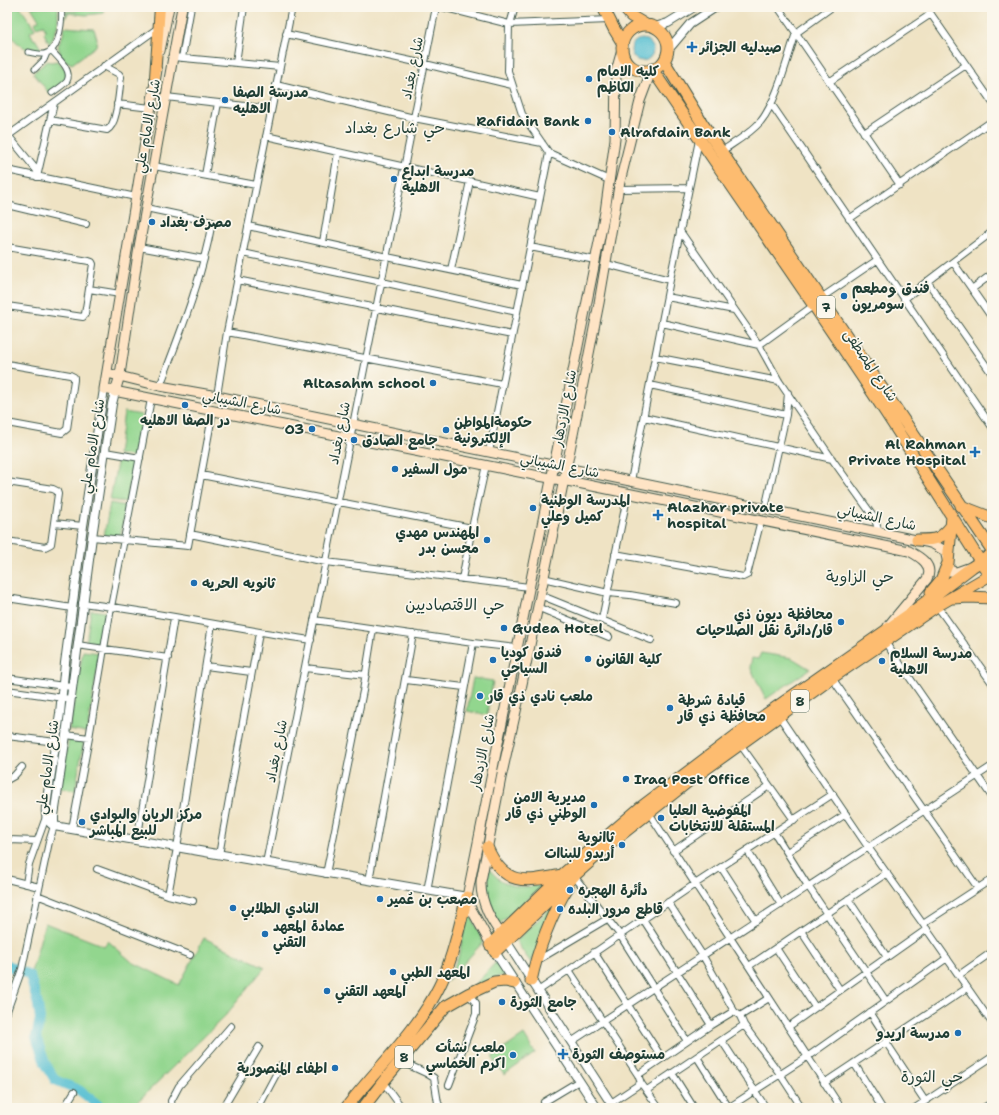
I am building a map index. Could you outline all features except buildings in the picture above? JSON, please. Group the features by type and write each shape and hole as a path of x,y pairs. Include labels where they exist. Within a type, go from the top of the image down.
{"highway":[{"path":"603,7 622,46 624,57 627,63 633,68 646,71 652,69 659,66 666,56"},
{"name":"7","path":"623,7 631,16 663,34 666,39 666,56"},
{"path":"622,46 626,35 631,29 638,26 650,26"},
{"name":"شارع المصطفى","path":"666,56 702,123 722,151 886,413 952,521 976,564"},
{"name":"شارع المصطفى","path":"652,69 699,140 817,302 992,550"},
{"path":"960,505 992,518"},
{"path":"917,540 938,538 945,534 952,521"},
{"path":"911,613 941,580 948,563 952,521"},
{"name":"8","path":"493,948 562,875 640,808 736,742 886,629 911,613 976,564 992,554"},
{"name":"7","path":"976,564 991,575"},
{"name":"8","path":"503,937 648,813 736,742 780,716 832,678 937,606 991,575"},
{"path":"950,598 992,598"},
{"path":"487,847 492,860 499,868 507,875 520,880 533,881 562,875"},
{"path":"531,981 536,961 556,909 574,876"},
{"name":"8","path":"346,1108 414,1026 431,1002 447,969 468,897"},
{"path":"468,994 494,982 505,981 514,983"},
{"name":"8","path":"364,1107 445,1007 468,994"},
{"path":"354,1098 364,1107"}],"main road":[{"name":"شارع الامام علي","path":"155,77 158,28 167,7"},
{"name":"شارع الامام علي","path":"104,389 167,7"},
{"name":"شارع الامام علي","path":"115,392 120,375 139,247 166,97 178,57 181,8"},
{"name":"شارع الازدهار","path":"468,897 605,212 615,139 616,71 622,46"},
{"name":"شارع الازدهار","path":"503,937 486,910 481,891 481,881 599,303 619,189 640,101 652,69"},
{"path":"587,301 599,303"},
{"name":"شارع الشيباني","path":"107,373 160,386 217,396 917,540 933,544 945,551 948,563"},
{"name":"شارع الشيباني","path":"104,389 628,493 909,551 920,557 926,563 930,574 886,629"},
{"path":"813,531 815,519"},
{"path":"948,563 949,568 953,572 976,564"},
{"path":"504,711 515,713"},
{"path":"468,897 470,907 493,948"}],"street":[{"path":"35,69 44,60 59,34 62,22 61,7"},
{"path":"191,7 178,57 280,67"},
{"path":"236,63 244,7"},
{"path":"217,396 237,280 292,7"},
{"name":"شارع بغداد","path":"266,863 436,7"},
{"path":"442,7 510,24 609,20"},
{"path":"515,7 510,24 508,71 522,114 549,153 609,180"},
{"path":"650,26 668,23 694,7"},
{"path":"666,56 690,24 716,7"},
{"path":"778,7 900,185"},
{"path":"722,151 751,131 760,122 772,105 796,33 832,7"},
{"path":"926,7 992,102"},
{"path":"829,82 931,14"},
{"path":"37,174 8,134 54,103 158,28"},
{"path":"286,34 425,64 512,85"},
{"path":"28,52 39,54 49,52"},
{"path":"49,52 65,67 68,76 67,81 52,93"},
{"path":"864,133 966,65"},
{"path":"50,120 107,130 111,128 118,104 121,77 119,74 104,66"},
{"path":"276,85 414,118 542,143"},
{"path":"166,97 271,109"},
{"path":"37,174 54,103"},
{"path":"204,175 218,103"},
{"path":"118,104 150,108"},
{"path":"772,105 992,427"},
{"path":"849,219 992,121"},
{"path":"266,136 404,168 540,197"},
{"path":"631,481 699,140"},
{"path":"323,242 338,153"},
{"path":"489,452 549,153"},
{"path":"154,166 256,185"},
{"path":"7,170 37,174 136,197"},
{"path":"451,270 470,181"},
{"path":"619,189 689,188"},
{"path":"7,205 86,224"},
{"path":"146,208 212,222 194,296 160,386"},
{"path":"248,226 387,257 522,284"},
{"path":"680,231 759,345 779,381 875,519 879,533"},
{"path":"904,298 992,232"},
{"path":"7,247 92,262 93,264 83,317 7,306"},
{"path":"139,247 204,259"},
{"path":"530,247 595,260"},
{"path":"243,253 517,312"},
{"path":"662,323 759,345 877,260"},
{"path":"953,262 991,315"},
{"path":"606,264 670,280"},
{"path":"972,289 992,274"},
{"path":"237,280 512,335"},
{"path":"927,281 992,374"},
{"path":"88,289 120,294"},
{"path":"667,297 734,310"},
{"path":"227,332 502,384"},
{"path":"655,357 779,381"},
{"path":"7,364 70,375 74,377 66,432 62,433 7,423"},
{"path":"650,385 786,415"},
{"name":"شارع الامام علي","path":"54,826 46,817 46,806 56,742 72,608 104,389"},
{"name":"شارع الامام علي","path":"54,826 54,816 66,735 82,603 115,392"},
{"path":"766,509 786,415 788,393"},
{"path":"72,829 111,606 151,399"},
{"path":"92,537 188,546 212,411"},
{"path":"644,417 832,459"},
{"path":"105,452 140,458"},
{"path":"462,579 486,465"},
{"path":"201,475 472,528"},
{"path":"7,482 53,489 57,491 58,494 51,544 49,546 46,547 7,541"},
{"path":"602,619 628,493"},
{"path":"615,554 743,577 748,575 761,520"},
{"path":"54,523 84,526"},
{"path":"190,534 326,562 529,587"},
{"path":"543,578 608,593 630,595 676,603"},
{"path":"540,595 651,640"},
{"path":"7,598 72,608"},
{"path":"82,603 111,606 259,633 310,640"},
{"path":"937,606 991,680"},
{"path":"537,607 609,637"},
{"path":"137,840 174,618"},
{"path":"314,620 517,648"},
{"path":"168,895 178,848 212,624"},
{"path":"326,874 366,675 373,629"},
{"path":"219,855 259,633"},
{"path":"369,881 413,634"},
{"path":"885,642 976,776 992,797"},
{"path":"427,891 473,643"},
{"path":"77,645 168,658"},
{"path":"206,666 252,672"},
{"path":"305,668 366,675"},
{"path":"7,678 71,687"},
{"path":"832,678 978,888"},
{"path":"406,680 464,687"},
{"path":"7,690 70,699"},
{"path":"780,716 868,847 992,1023"},
{"path":"66,735 89,738"},
{"path":"8,737 56,742"},
{"path":"736,742 794,820"},
{"path":"571,1042 992,766"},
{"path":"7,780 14,776 22,767"},
{"path":"673,851 769,786"},
{"path":"538,991 668,902 833,794"},
{"path":"648,813 841,1108"},
{"path":"787,852 846,814"},
{"path":"26,884 29,864 46,817"},
{"path":"7,1011 22,969 50,836 54,826 326,874 468,897"},
{"path":"774,832 808,886 886,1001"},
{"path":"7,843 9,840 37,841"},
{"path":"747,850 781,905"},
{"path":"722,867 756,921"},
{"path":"97,869 168,895 193,901"},
{"path":"749,966 887,873"},
{"path":"574,876 620,935 687,1041"},
{"path":"7,879 39,887"},
{"path":"788,1027 887,958 925,927 992,879"},
{"path":"37,895 190,955"},
{"path":"848,899 887,958"},
{"path":"668,902 703,956 734,1012 740,1016 744,1025 780,1074 802,1108"},
{"path":"536,961 607,919"},
{"path":"643,919 711,1025"},
{"path":"801,931 840,990"},
{"path":"503,937 611,1103"},
{"path":"493,948 514,983 596,1107 611,1103 641,1083"},
{"path":"776,948 816,1007"},
{"path":"594,952 662,1058"},
{"path":"959,975 992,952"},
{"path":"697,1057 729,1108 807,1057 947,958"},
{"path":"569,970 638,1075 641,1083 659,1108"},
{"path":"824,1083 967,988"},
{"path":"450,1085 476,1014 476,1003 468,994"},
{"path":"740,1016 769,998"},
{"path":"638,1075 711,1025 734,1012"},
{"path":"870,1012 925,1101"},
{"path":"647,1090 744,1025"},
{"path":"172,1108 171,1101 179,1086 231,1026"},
{"path":"722,1041 766,1108"},
{"path":"223,1108 259,1047"},
{"path":"915,1108 992,1057"},
{"path":"400,1061 434,1078 438,1103 441,1108"},
{"path":"854,1063 882,1108"},
{"path":"258,1108 281,1065"},
{"path":"672,1073 694,1108"},
{"path":"544,1102 579,1081"},
{"path":"383,1082 402,1108"},
{"path":"64,1108 74,1092"},
{"path":"985,1108 992,1104"}],"green space":[{"path":"15,7 20,7 35,29 30,32 42,50 36,51 27,49 18,43 7,32 7,16"},
{"path":"31,7 58,7 58,24 50,45 44,33 46,31 43,25 36,27 34,23 39,20"},
{"path":"79,7 103,7 104,13 86,15 68,13 65,19 66,11 76,11"},
{"path":"64,27 94,29 97,39 96,46 72,64 60,56 58,46 63,35"},
{"path":"47,61 57,61 66,70 65,78 49,93 33,73"},
{"path":"124,412 142,415 135,457 118,454"},
{"path":"118,458 134,461 126,502 110,500"},
{"path":"110,503 126,506 120,538 104,536"},
{"path":"91,610 106,612 101,644 86,643"},
{"path":"83,651 100,653 87,733 69,730"},
{"path":"761,653 792,658 810,669 766,699 750,667 752,658 758,659"},
{"name":"ملعب نادي ذي قار","path":"473,678 493,681 487,715 467,711"},
{"path":"69,738 84,740 75,791 60,788"},
{"path":"489,869 495,876 507,884 521,887 544,885 498,925 486,890"},
{"path":"555,904 531,963 516,941"},
{"path":"469,911 483,942 447,982 458,958"},
{"path":"45,923 104,946 108,941 132,962 179,985 204,938 265,967 226,1015 131,1108 102,1108 79,1090 55,1080 45,1063 36,1037 40,1019 38,1005 30,976"},
{"path":"496,962 505,975 473,987"},
{"name":"ملعب نشأت اكرم الخماسي","path":"524,1035 535,1053 504,1075 492,1057"}],"water":[{"path":"638,39 646,39 653,46 653,54 646,61 638,61 631,54 631,46"}],"waterway":[{"path":"7,965 19,971"},
{"path":"23,972 30,976 38,1005 40,1019 36,1037 45,1063 55,1080 79,1090 102,1108"}],"place":[{"name":"صيدليه الجزائر","path":"692,47"},
{"name":"كليه الامام الكاظم","path":"589,79"},
{"name":"مدرسة الصفا الاهليه","path":"225,100"},
{"name":"Rafidain Bank","path":"588,121"},
{"name":"Alrafdain Bank","path":"612,132"},
{"name":"مدرسة ابداع الاهلية","path":"394,179"},
{"name":"مصرف بغداد","path":"152,222"},
{"name":"فندق ومطعم سومريون","path":"844,296"},
{"name":"Altasahm school","path":"433,383"},
{"name":"در الصفا الاهليه","path":"185,405"},
{"name":"O3","path":"312,429"},
{"name":"حكومةالمواطن الإلكترونية","path":"446,430"},
{"name":"جامع الصادق","path":"354,440"},
{"name":"Al Rahman Private Hospital","path":"975,452"},
{"name":"مول السفير","path":"395,469"},
{"name":"المدرسة الوطنية كميل وعلي","path":"533,508"},
{"name":"Alazhar private hospital","path":"658,515"},
{"name":"المهندس مهدي محسن بدر","path":"487,540"},
{"name":"ثانويه الحريه","path":"194,583"},
{"name":"محافظة ديون ذي قار/دائرة نقل الصلاحيات","path":"841,622"},
{"name":"Gudea Hotel","path":"504,628"},
{"name":"كلية القانون","path":"588,659"},
{"name":"فندق كوديا السياحي","path":"493,660"},
{"name":"مدرسة السلام الاهلية","path":"882,661"},
{"name":"ملعب نادي ذي قار","path":"480,696"},
{"name":"قيادة شرطة محافظة ذي قار","path":"670,708"},
{"name":"Iraq Post Office","path":"626,779"},
{"name":"مديرية الامن الوطني ذي قار","path":"594,805"},
{"name":"المفوضية العليا المستقلة للانتخابات","path":"661,818"},
{"name":"مركز الريان والبوادي للبيع المباشر","path":"82,822"},
{"name":"ثاانوية أريدو للبناات","path":"622,845"},
{"name":"دأئرة الهجره","path":"570,890"},
{"name":"مصعب بن عُمير","path":"380,899"},
{"name":"النادي الطلابي","path":"233,908"},
{"name":"قاطع مرور البلده","path":"560,909"},
{"name":"عمادة المعهد التقني","path":"265,934"},
{"name":"المعهد الطبي","path":"393,972"},
{"name":"المعهد التقني","path":"327,991"},
{"name":"جامع الثورة","path":"502,1002"},
{"name":"مدرسة اريدو","path":"958,1033"},
{"name":"مستوصف الثورة","path":"563,1054"},
{"name":"ملعب نشأت اكرم الخماسي","path":"513,1055"},
{"name":"اطفاء المنصورية","path":"335,1068"}],"district":[{"name":"حي شارع بغداد","path":"395,127"},
{"name":"حي الزاوية","path":"860,576"},
{"name":"حي الاقتصاديين","path":"455,604"},
{"name":"حي الثورة","path":"932,1076"}]}
